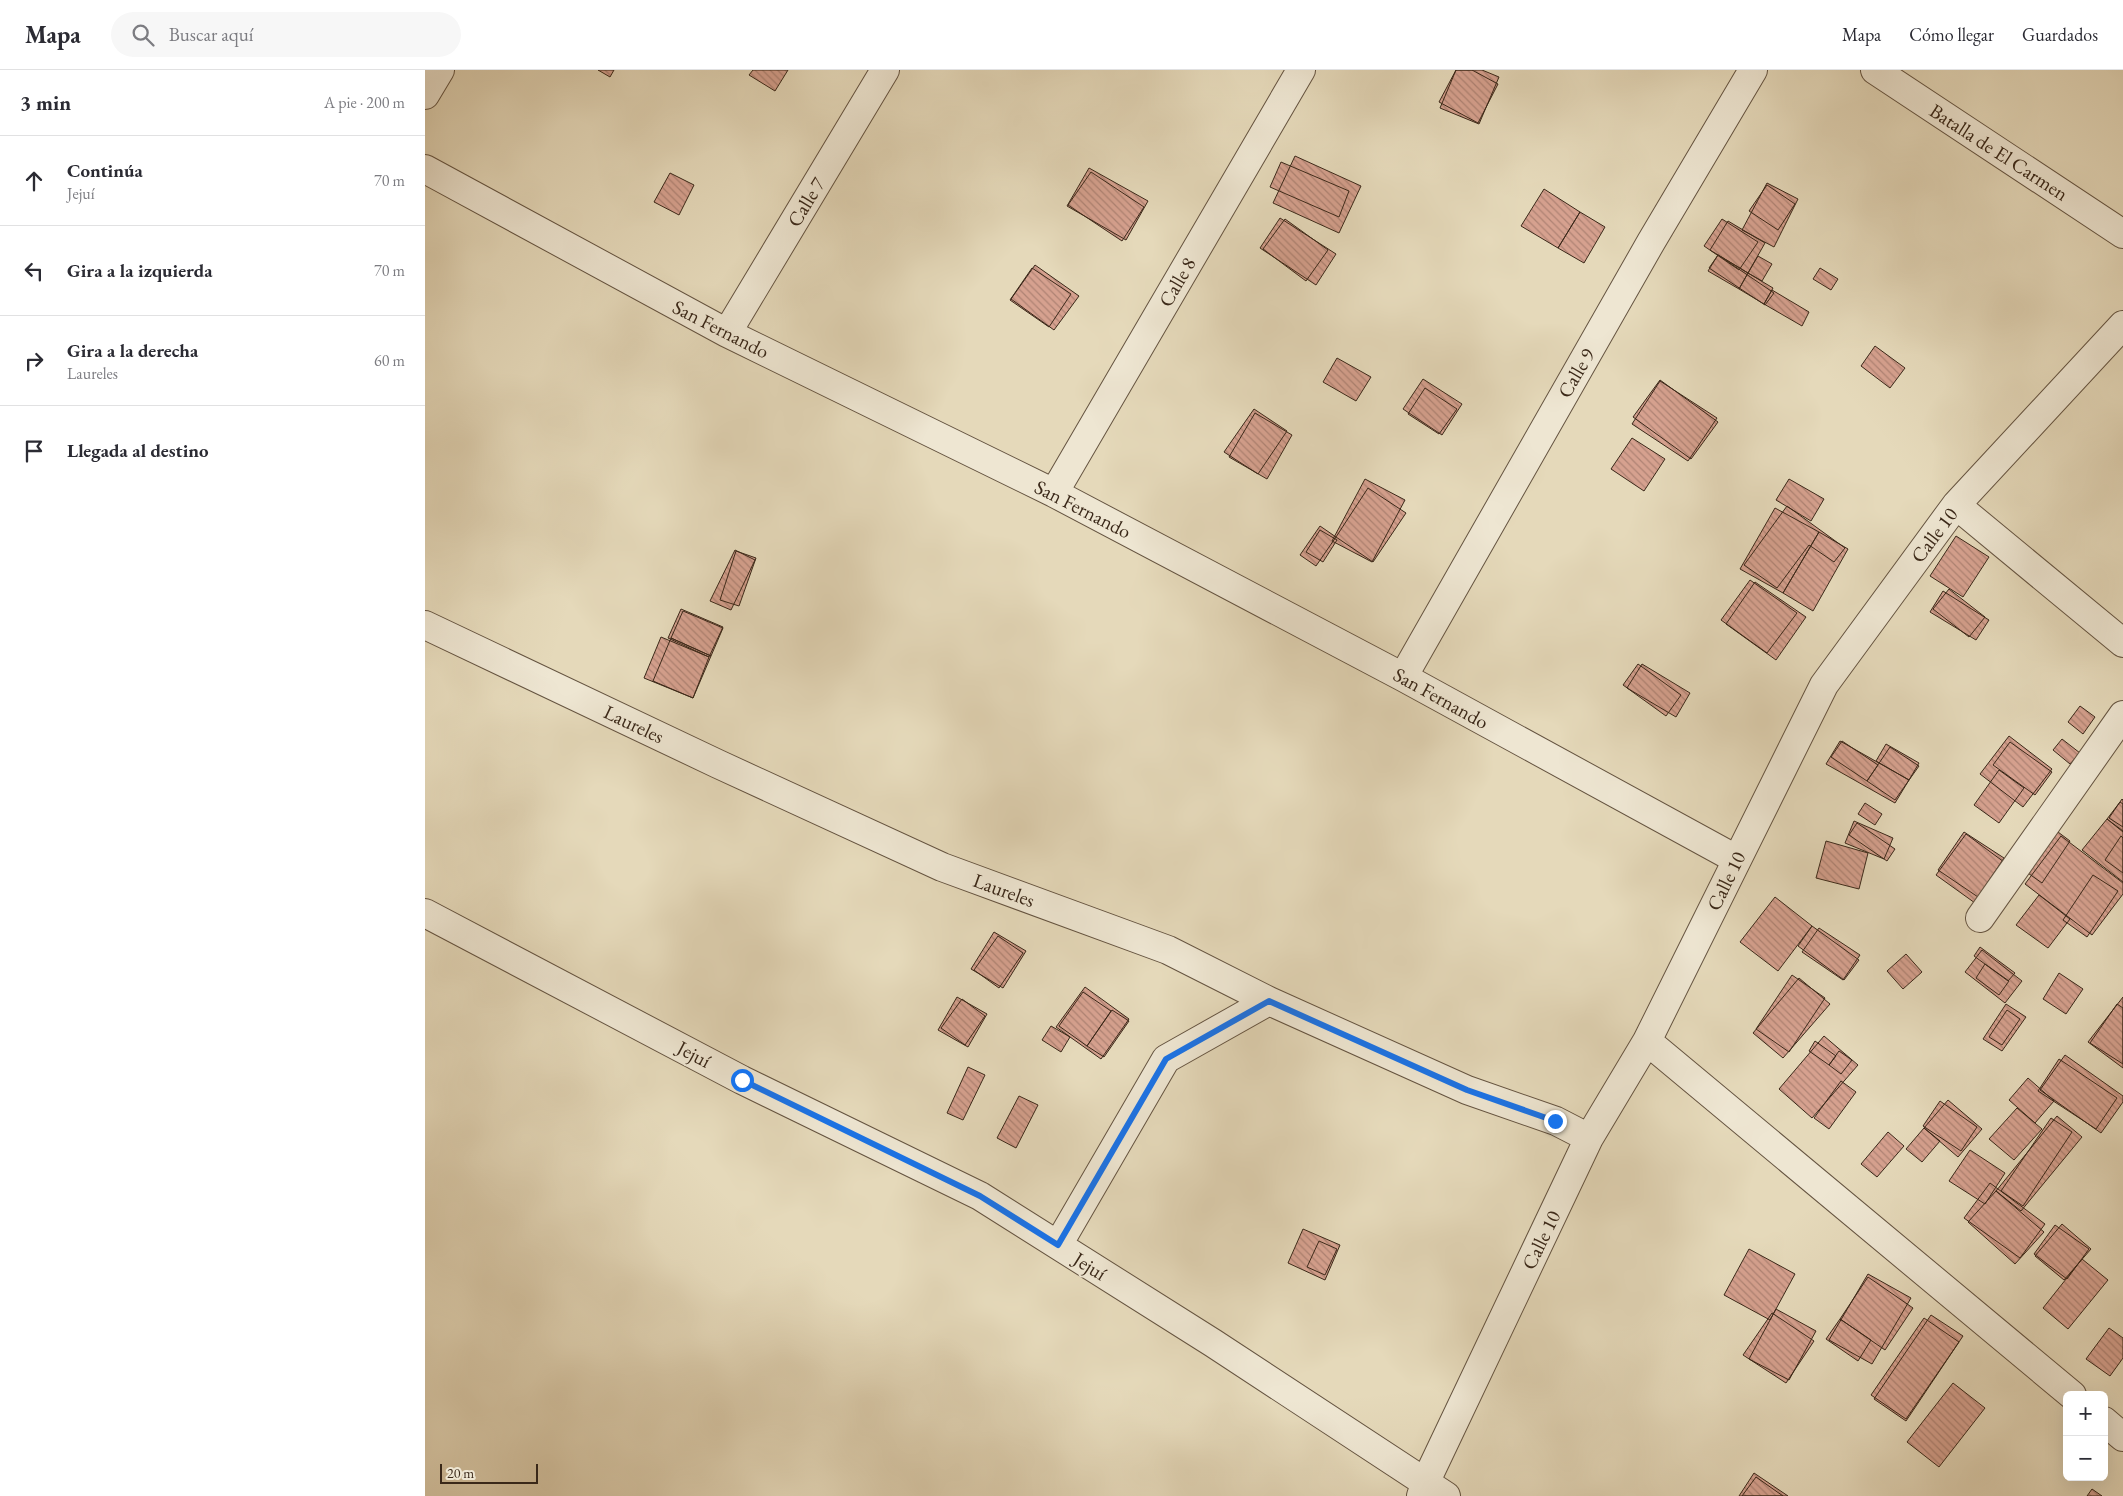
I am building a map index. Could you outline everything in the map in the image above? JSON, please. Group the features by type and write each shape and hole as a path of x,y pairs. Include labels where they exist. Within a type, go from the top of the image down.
{"street":[{"path":"425,95 440,70"},
{"name":"Calle 7","path":"727,333 885,70"},
{"name":"Calle 8","path":"1054,493 1301,70"},
{"name":"Calle 9","path":"1403,677 1651,242 1753,70"},
{"name":"Batalla de El Carmen","path":"1875,70 2123,234"},
{"name":"San Fernando","path":"425,169 727,333 1054,493 1403,677 1737,859"},
{"name":"Calle 10","path":"1431,1491 1589,1138 1647,1041 1824,685 1956,505 2123,325"},
{"path":"1956,505 2123,643"},
{"name":"Laureles","path":"425,625 718,764 942,867 1168,950 1269,1001 1467,1090 1555,1121 1589,1138"},
{"path":"1980,918 2123,715"},
{"name":"Jejuí","path":"425,912 742,1080 980,1196 1058,1245 1431,1491"},
{"path":"1058,1245 1166,1059 1269,1001"},
{"path":"1647,1041 2067,1391"},
{"path":"2108,1424 2123,1437"}],"building":[{"path":"598,70 614,70 610,77"},
{"path":"753,70 788,70 775,91 749,75"},
{"path":"1456,70 1472,70 1498,84 1478,123 1439,102"},
{"path":"1456,70 1482,70 1499,77 1479,124 1440,108"},
{"path":"1295,156 1361,186 1339,233 1273,203"},
{"path":"1281,162 1349,191 1339,217 1270,187"},
{"path":"1089,168 1148,201 1126,240 1067,206"},
{"path":"1091,172 1144,207 1122,241 1068,205"},
{"path":"670,173 694,185 679,215 654,202"},
{"path":"1767,183 1798,199 1774,247 1742,230"},
{"path":"1767,185 1795,204 1778,230 1749,211"},
{"path":"1544,189 1580,212 1558,248 1521,226"},
{"path":"1580,212 1605,227 1584,263 1558,248"},
{"path":"1280,218 1336,254 1316,285 1260,248"},
{"path":"1285,219 1328,250 1306,281 1263,249"},
{"path":"1722,219 1758,242 1739,270 1704,246"},
{"path":"1728,221 1765,243 1748,273 1710,250"},
{"path":"1718,255 1748,273 1739,289 1708,271"},
{"path":"1718,255 1774,293 1765,305 1709,268"},
{"path":"1758,256 1772,264 1762,281 1748,273"},
{"path":"1035,265 1079,296 1054,330 1011,299"},
{"path":"1032,268 1071,294 1049,327 1010,300"},
{"path":"1820,268 1838,279 1831,290 1813,279"},
{"path":"1748,273 1773,288 1764,304 1739,289"},
{"path":"1772,290 1809,312 1802,326 1764,304"},
{"path":"1875,346 1905,368 1890,388 1861,366"},
{"path":"1337,358 1371,377 1356,401 1323,382"},
{"path":"1423,379 1462,404 1442,435 1403,409"},
{"path":"1660,380 1718,422 1691,459 1633,417"},
{"path":"1660,381 1717,418 1688,461 1632,424"},
{"path":"1425,388 1457,409 1439,434 1408,414"},
{"path":"1254,409 1287,431 1258,474 1224,452"},
{"path":"1255,413 1292,435 1267,479 1229,457"},
{"path":"1632,438 1665,459 1644,491 1611,469"},
{"path":"1365,479 1405,500 1372,562 1332,541"},
{"path":"1789,479 1824,499 1811,521 1776,500"},
{"path":"1368,488 1406,513 1373,562 1336,537"},
{"path":"1787,506 1845,548 1834,562 1809,545 1777,588 1744,565"},
{"path":"1775,508 1819,532 1783,593 1740,569"},
{"path":"1320,526 1336,537 1316,566 1300,555"},
{"path":"1320,530 1337,540 1323,562 1306,552"},
{"path":"1819,532 1848,549 1813,611 1783,593"},
{"path":"1956,536 1989,557 1963,597 1930,576"},
{"path":"735,550 755,560 731,610 710,601"},
{"path":"736,551 756,558 739,606 720,600"},
{"path":"1750,580 1797,613 1767,653 1721,620"},
{"path":"1755,582 1806,617 1776,660 1726,624"},
{"path":"1949,589 1985,617 1969,637 1933,609"},
{"path":"1943,591 1989,620 1976,640 1930,612"},
{"path":"681,609 723,627 709,657 668,638"},
{"path":"683,611 723,628 711,656 671,638"},
{"path":"661,637 709,657 693,698 644,678"},
{"path":"671,638 711,656 693,698 653,681"},
{"path":"1638,664 1681,695 1666,716 1623,685"},
{"path":"1642,664 1690,693 1676,717 1627,688"},
{"path":"2080,706 2095,717 2083,734 2068,722"},
{"path":"2009,736 2052,769 2023,807 1980,774"},
{"path":"2062,739 2080,753 2070,764 2053,750"},
{"path":"1840,741 1909,780 1895,803 1826,764"},
{"path":"1842,741 1878,765 1867,781 1831,757"},
{"path":"2010,742 2052,772 2035,795 1993,765"},
{"path":"1886,744 1919,763 1909,780 1876,761"},
{"path":"1890,747 1919,766 1895,800 1867,781"},
{"path":"1999,770 2024,788 1999,823 1974,805"},
{"path":"2123,800 2123,827 2109,818"},
{"path":"2120,802 2123,804 2123,832 2107,819"},
{"path":"1865,803 1882,814 1875,825 1858,814"},
{"path":"2107,819 2123,831 2123,882 2082,850"},
{"path":"1854,821 1893,838 1884,859 1845,843"},
{"path":"1857,823 1895,849 1887,861 1849,835"},
{"path":"2054,829 2070,841 2042,883 2025,871"},
{"path":"1964,832 2004,858 1978,897 1938,870"},
{"path":"1966,834 2004,862 1975,903 1936,875"},
{"path":"2061,836 2123,883 2123,894 2092,935 2025,884"},
{"path":"2121,836 2123,838 2123,873 2105,860"},
{"path":"1826,841 1868,853 1859,889 1816,878"},
{"path":"2093,875 2118,891 2087,937 2063,920"},
{"path":"2039,895 2070,919 2048,948 2016,925"},
{"path":"1775,897 1812,926 1778,971 1740,942"},
{"path":"1812,926 1859,960 1844,980 1798,946"},
{"path":"1819,928 1860,955 1843,980 1802,952"},
{"path":"994,932 1026,951 1003,988 971,969"},
{"path":"998,936 1023,953 999,988 974,970"},
{"path":"1980,947 2015,973 2008,981 1974,956"},
{"path":"1982,950 2022,981 2005,1003 1965,972"},
{"path":"1906,954 1922,972 1903,989 1887,971"},
{"path":"1985,964 2009,981 1999,995 1976,978"},
{"path":"2059,973 2083,989 2066,1014 2043,999"},
{"path":"1792,975 1825,998 1789,1052 1756,1029"},
{"path":"1799,978 1830,1004 1783,1058 1753,1033"},
{"path":"1085,987 1129,1019 1101,1059 1056,1027"},
{"path":"1083,992 1111,1011 1087,1046 1059,1026"},
{"path":"957,997 987,1014 968,1047 938,1030"},
{"path":"2123,997 2123,1068 2088,1042"},
{"path":"962,999 985,1016 965,1045 941,1028"},
{"path":"2006,1004 2026,1017 2002,1051 1983,1039"},
{"path":"2117,1004 2123,1008 2123,1064 2090,1043"},
{"path":"1112,1010 1129,1021 1104,1057 1087,1046"},
{"path":"2007,1010 2020,1019 2002,1045 1989,1037"},
{"path":"1051,1026 1070,1037 1061,1052 1042,1040"},
{"path":"1824,1036 1858,1065 1812,1118 1779,1089"},
{"path":"1815,1041 1836,1056 1829,1065 1809,1051"},
{"path":"1839,1051 1852,1060 1841,1074 1829,1065"},
{"path":"2065,1055 2123,1096 2123,1102 2101,1133 2040,1090"},
{"path":"2059,1059 2117,1098 2096,1129 2038,1091"},
{"path":"968,1067 985,1075 963,1120 947,1113"},
{"path":"2028,1078 2054,1101 2035,1123 2009,1100"},
{"path":"1841,1081 1856,1092 1829,1129 1814,1118"},
{"path":"1019,1096 1038,1105 1016,1148 997,1138"},
{"path":"1948,1100 1982,1129 1958,1157 1924,1128"},
{"path":"1940,1101 1977,1127 1961,1151 1923,1126"},
{"path":"2017,1108 2042,1129 2014,1160 1989,1139"},
{"path":"2057,1116 2082,1137 2021,1211 1996,1191"},
{"path":"2051,1118 2072,1132 2023,1206 2001,1191"},
{"path":"1924,1128 1940,1141 1922,1162 1906,1149"},
{"path":"1888,1132 1904,1146 1877,1177 1861,1164"},
{"path":"1970,1150 2005,1173 1985,1204 1949,1181"},
{"path":"1990,1183 2045,1224 2020,1258 1964,1218"},
{"path":"1996,1191 2044,1232 2015,1264 1968,1222"},
{"path":"2062,1224 2091,1249 2064,1280 2035,1256"},
{"path":"2055,1225 2089,1249 2067,1279 2034,1254"},
{"path":"1303,1229 1340,1245 1325,1280 1288,1263"},
{"path":"1319,1241 1337,1249 1325,1275 1307,1267"},
{"path":"1749,1249 1795,1274 1770,1320 1724,1295"},
{"path":"2082,1259 2108,1280 2068,1329 2043,1308"},
{"path":"1868,1274 1911,1298 1872,1364 1829,1340"},
{"path":"1868,1277 1913,1308 1885,1350 1840,1319"},
{"path":"1776,1309 1816,1331 1789,1380 1749,1359"},
{"path":"1772,1313 1814,1341 1786,1383 1743,1355"},
{"path":"1931,1315 1963,1336 1906,1421 1874,1399"},
{"path":"1924,1318 1959,1342 1906,1419 1871,1395"},
{"path":"1840,1319 1871,1340 1858,1361 1826,1339"},
{"path":"2109,1328 2123,1338 2123,1358 2110,1376 2086,1359"},
{"path":"1953,1383 1985,1408 1939,1467 1907,1442"},
{"path":"1754,1473 1788,1496 1739,1496"},
{"path":"1756,1477 1783,1496 1742,1496"},
{"path":"2092,1489 2102,1496 2087,1496"}],"route":[{"path":"742,1080 980,1196 1058,1245 1166,1059 1269,1001 1467,1090 1555,1121"}]}
